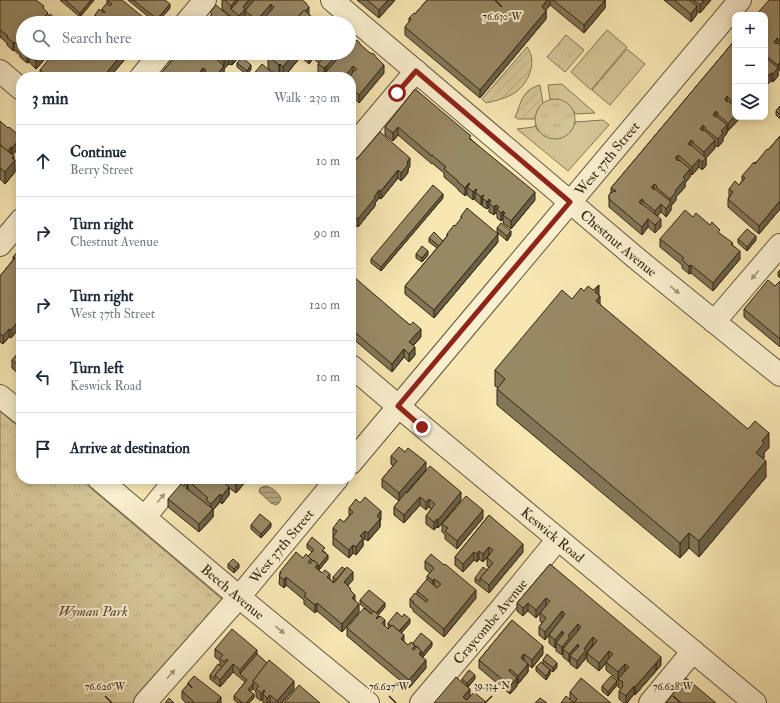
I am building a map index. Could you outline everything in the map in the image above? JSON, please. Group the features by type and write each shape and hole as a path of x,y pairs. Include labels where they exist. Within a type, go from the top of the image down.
{"street":[{"path":"192,16 205,0"},
{"name":"Chestnut Avenue","path":"332,0 351,16"},
{"name":"West 37th Street","path":"356,456 740,0"},
{"name":"Chestnut Avenue","path":"356,20 636,258 780,375"},
{"path":"145,72 155,60"},
{"path":"0,71 16,85"},
{"path":"356,142 416,71"},
{"path":"0,245 16,226"},
{"path":"714,322 780,245"},
{"name":"Keswick Road","path":"356,370 755,703"},
{"path":"0,396 16,409"},
{"name":"Beech Avenue","path":"105,484 368,703"},
{"path":"145,517 172,484"},
{"name":"West 37th Street","path":"145,703 239,597 333,484"},
{"name":"Craycombe Avenue","path":"421,703 500,610 558,538"},
{"path":"650,703 693,651"}],"green space":[{"path":"607,30 627,47 591,90 571,72"},
{"path":"566,35 584,50 565,72 547,57"},
{"path":"527,47 532,60 530,74 526,81 511,95 486,103 482,99"},
{"path":"627,49 645,64 610,105 592,90"},
{"path":"562,84 595,113 575,114 574,111 550,99 548,85"},
{"path":"540,85 543,103 536,114 535,119 518,119 515,117 527,92"},
{"path":"559,99 566,102 572,108 575,119 574,127 566,136 559,139 551,139 544,136 536,127 535,115 538,108 547,100"},
{"path":"603,120 609,125 568,171 517,129 534,127 535,125 538,131 575,124 575,122"},
{"name":"Wyman Park","path":"0,411 16,425 16,484 86,484 223,600 224,606 133,703 0,703"}],"shaded area":[{"path":"265,486 272,489 279,495 281,499 279,503 276,505 271,503 259,492 260,488"}],"building":[{"path":"0,0 36,0 44,6 43,8 48,13 45,16 16,16 16,44 14,42 13,43 7,37 8,36 0,30"},
{"path":"65,0 91,0 80,13"},
{"path":"107,0 122,0 142,16 95,15 99,9 104,13 105,12 102,9 107,3 110,6 112,4"},
{"path":"133,0 165,0 170,4 160,16 153,16"},
{"path":"225,0 236,0 231,6"},
{"path":"239,0 249,0 243,7 245,9 239,16 231,9"},
{"path":"254,0 302,0 309,7 299,16 266,16 274,7 271,4 260,16 252,16 245,11"},
{"path":"367,0 388,0 379,10"},
{"path":"427,0 547,0 542,7 546,11 480,90 405,27 411,19 409,18 414,13 415,14"},
{"path":"553,0 605,0 584,25"},
{"path":"674,0 689,0 697,6 691,14"},
{"path":"693,0 704,0 700,5"},
{"path":"769,0 780,0 780,42 777,38 774,42 780,45 780,62 778,65 768,58 768,12 759,12"},
{"path":"216,5 229,16 210,16 212,14 210,12"},
{"path":"304,10 311,16 299,16"},
{"path":"356,40 370,53 374,54 384,65 359,95 356,92 356,72 353,72 357,69 353,66 348,72 326,72 336,60 356,60"},
{"path":"732,44 732,102 727,96 725,100 732,104 732,119 728,123 717,114 718,113 716,111 713,115 727,125 721,131 723,133 718,139 705,129 706,128 703,125 700,129 703,131 704,130 715,140 704,152 691,140 688,144 706,158 702,162 699,159 692,167 678,155 675,158 690,169 683,177 685,179 670,199 654,184 651,187 671,202 666,209 661,204 655,211 642,199 639,202 661,219 655,225 648,219 642,227 609,199 609,195 616,191 611,188"},
{"path":"48,60 117,60 107,72 42,72 40,70"},
{"path":"172,60 217,60 224,66 219,72 206,72 203,68 200,72 162,72"},
{"path":"240,60 245,60 251,65 247,71 237,63"},
{"path":"273,60 288,60 283,67 280,64 279,65"},
{"path":"321,60 332,60 324,68 318,64"},
{"path":"768,60 778,68 773,74 771,73 768,76"},
{"path":"262,64 271,72 255,72"},
{"path":"415,89 471,136 469,138 535,192 511,221 503,215 505,213 503,211 501,213 497,210 499,207 498,206 496,205 494,207 489,204 491,201 489,199 487,202 482,198 484,195 481,197 475,192 477,190 476,189 473,192 467,187 470,184 469,183 465,188 444,169 446,167 398,127 393,133 385,127"},
{"path":"780,106 780,115 776,111"},
{"path":"0,121 16,133 16,143 8,151 0,145"},
{"path":"380,132 410,158 407,162 407,166 401,173 398,170 381,191 379,190 374,197 375,198 358,219 356,218 356,160"},
{"path":"780,136 780,201 759,226 728,199 733,192 729,189 735,181 739,185 745,178 742,176"},
{"path":"0,145 14,156 12,158 15,160 5,172 0,168"},
{"path":"433,185 443,194 381,267 371,259"},
{"path":"467,208 498,234 434,310 405,286 448,235 447,234 462,217 461,216"},
{"path":"685,210 693,217 696,213 710,225 712,222 720,230 718,232 733,243 731,244 740,251 713,283 691,265 689,266 682,260 684,258 660,239"},
{"path":"501,223 511,231 507,236 497,228"},
{"path":"747,229 756,236 747,247 738,239"},
{"path":"434,232 443,241 439,246 429,238"},
{"path":"422,246 428,251 422,258 416,254"},
{"path":"16,254 16,324 3,336 0,334 0,276 15,258 13,257"},
{"path":"356,279 410,325 413,322 421,329 409,342 415,347 409,354 404,349 392,364 356,333"},
{"path":"768,280 775,286 780,281 780,339 744,309"},
{"path":"599,285 595,292 600,296 596,301 748,429 755,421 769,433 762,441 764,443 756,453 766,461 699,541 689,533 680,543 497,389 505,379 495,370 562,290 572,299 581,288 584,291 588,286 593,290"},
{"path":"16,356 16,364 12,360"},
{"path":"399,447 405,452 408,448 426,462 399,493 382,479 397,461 391,456"},
{"path":"430,466 461,492 438,520 437,519 434,522 426,516 435,504 429,499 426,502 420,497 404,515 394,507"},
{"path":"181,484 184,486 188,484 186,488 213,509 199,524 168,499"},
{"path":"192,484 225,484 229,487 222,496 220,494 211,504 206,500 208,498"},
{"path":"466,496 483,510 457,541 445,531 448,528 442,524"},
{"path":"365,497 381,511 377,516 380,519 368,533 365,531 360,536 363,538 356,547 353,545 349,550 333,537 337,531 333,528 340,519 344,522 353,512 349,508 356,499 360,503"},
{"path":"260,514 271,523 261,534 251,525"},
{"path":"489,515 523,544 489,585 480,578 493,563 487,558 493,550 489,547 483,554 479,551 477,554 474,552 463,564 455,557"},
{"path":"312,537 325,548 322,551 328,555 319,566 308,556 314,550 307,544"},
{"path":"296,552 303,558 306,554 311,559 308,562 310,564 313,560 318,564 315,567 322,573 325,570 330,574 327,577 334,583 347,567 353,572 344,582 355,595 352,598 359,604 342,624 317,603 315,605 304,596 306,593 286,577 284,580 279,576 281,573 280,572"},
{"path":"431,554 476,590 444,629 410,599 415,593 426,602 428,600 417,591 427,579 437,588 441,584 434,579 433,581 427,576 434,568 425,561"},
{"path":"233,559 239,564 234,569 228,564"},
{"path":"550,564 661,657 626,696 619,691 623,686 623,682 618,679 629,667 625,664 618,672 606,662 613,654 609,651 599,663 587,653 597,641 593,637 584,649 586,650 577,661 570,656 579,646 578,644 569,654 563,649 581,627 578,624 568,636 570,637 562,647 556,643 564,633 562,631 555,640 549,635 565,614 562,611 545,632 539,627 546,618 540,613 550,601 546,598 536,610 528,603 523,608 517,603"},
{"path":"342,567 345,569 336,580 333,577"},
{"path":"483,567 487,570 480,578 480,582 475,578"},
{"path":"369,590 385,603 376,613 360,600"},
{"path":"364,608 371,614 374,611 379,615 376,618 377,619 380,616 385,620 382,623 388,629 392,625 404,635 401,639 408,645 411,642 415,646 412,649 414,650 417,646 421,651 419,654 426,660 409,680 347,628"},
{"path":"397,612 402,617 404,614 410,619 399,631 388,623"},
{"path":"512,620 543,646 532,660 524,654 522,656 521,658 528,664 518,676 510,669 509,671 517,678 510,686 479,660"},
{"path":"232,629 257,650 240,670 233,664 220,680 215,675 228,660 227,659 224,662 220,658 223,655 215,649"},
{"path":"421,633 432,642 423,653 413,643"},
{"path":"257,654 267,663 248,690 254,694 246,703 243,703 234,696 247,680 240,674"},
{"path":"547,654 557,663 553,668 543,660"},
{"path":"269,660 294,681 277,701 270,695 267,698 263,694 265,691 264,690 261,693 256,689 259,686 253,681"},
{"path":"541,662 550,670 546,676 536,667"},
{"path":"218,664 222,667 215,675 215,679 210,675"},
{"path":"469,670 475,675 467,683 462,679"},
{"path":"194,676 221,697 217,702 219,703 195,703 182,691 188,684 192,688 188,683"},
{"path":"611,676 617,681 608,692 602,686"},
{"path":"456,677 470,689 463,697 465,699 467,700 474,692 486,702 434,703"},
{"path":"581,678 611,703 574,703 577,699 570,692"},
{"path":"686,678 716,703 666,703"},
{"path":"299,685 320,703 284,703"},
{"path":"566,696 574,703 561,703"},
{"path":"169,698 174,703 165,703"},
{"path":"540,698 547,703 535,703"}],"route":[{"path":"397,93 416,71 570,202 398,406 422,427"}]}
